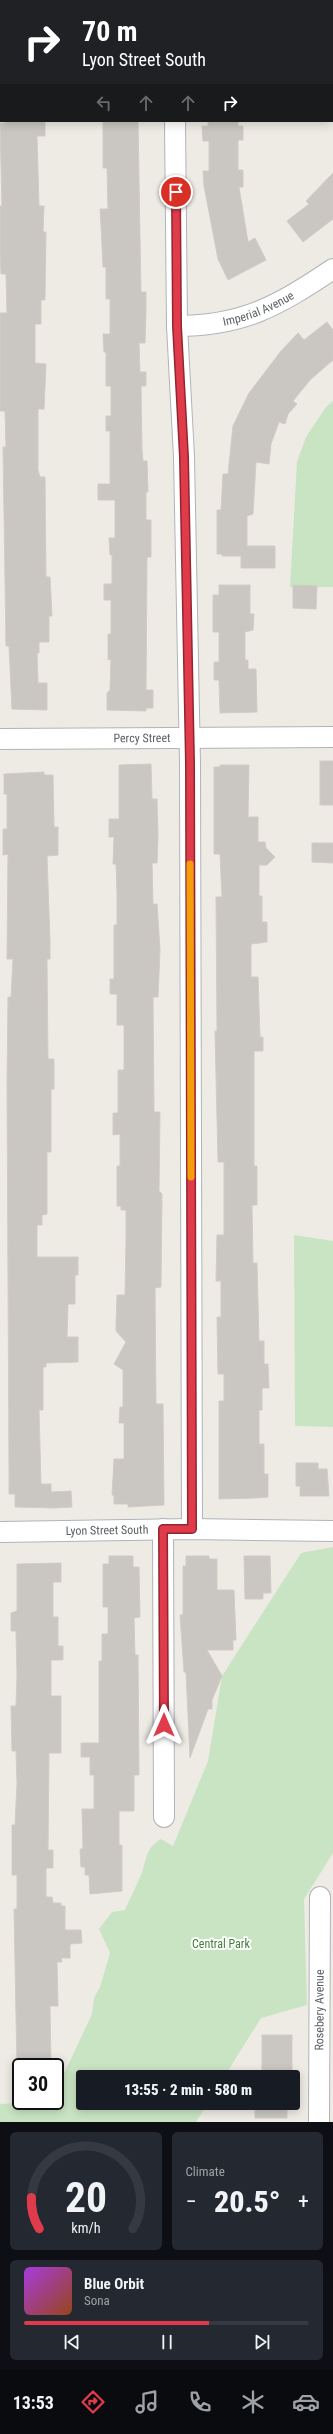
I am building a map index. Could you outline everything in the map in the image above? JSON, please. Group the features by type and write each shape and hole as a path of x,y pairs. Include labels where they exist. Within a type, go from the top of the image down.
{"street":[{"path":"176,122 177,326 184,457 189,737 192,1529"},
{"name":"Imperial Avenue","path":"177,326 209,325 244,318 276,304 333,269"},
{"name":"Percy Street","path":"0,739 189,737 333,738"},
{"path":"163,1529 164,1817"},
{"name":"Lyon Street South","path":"0,1532 163,1529 333,1531"},
{"name":"Rosebery Avenue","path":"319,2122 320,1897"}],"green space":[{"path":"333,401 333,587 290,587 297,462 306,437 326,407"},
{"path":"294,1235 333,1241 333,1427 295,1426"},
{"name":"Central Park","path":"333,1547 333,1853 304,1899 307,2005 261,2018 228,2070 76,2070 76,2110 204,2110 196,2122 0,2122 0,2104 12,2103 12,2110 64,2110 64,2074 92,2014 94,1998 100,1987 110,1953 99,1929 112,1912 125,1910 141,1875 149,1850 152,1846 161,1839 173,1846 208,1761 222,1676 301,1553"}],"building":[{"path":"45,122 45,136 37,136 39,206 44,206 43,232 46,232 45,300 41,300 41,324 35,324 35,363 46,364 44,409 38,409 38,470 40,477 45,477 46,577 50,577 52,616 49,616 49,642 39,642 39,653 37,653 38,683 47,683 47,710 12,709 9,646 6,646 3,447 6,447 5,411 0,411 0,313 7,313 6,274 1,274 0,251 0,206 2,206 0,123"},
{"path":"103,122 138,122 141,292 146,292 145,343 139,343 140,372 146,372 146,386 141,386 142,450 143,461 147,461 148,492 146,492 146,520 151,520 151,557 147,557 146,690 153,690 153,708 146,708 146,711 107,710 107,693 110,690 111,659 108,660 108,634 111,634 111,600 104,600 104,584 112,584 112,555 110,555 109,538 115,538 115,500 98,500 98,484 110,484 110,431 106,431 106,416 111,416 111,386 106,386 106,352 104,352 103,334 110,334 110,299 106,299 106,267 103,267 100,209 108,209 107,168 103,168"},
{"path":"208,122 238,122 238,126 243,126 243,140 238,140 238,170 243,170 243,187 239,187 248,242 255,238 266,260 228,280 218,259 204,186 203,171 209,171 209,141 203,141 202,126 208,126"},
{"path":"333,173 333,219 303,242 287,221 309,204 306,201"},
{"path":"327,322 333,330 333,360 310,380 293,401 297,404 288,414 285,424 279,422 271,444 269,464 256,462 253,514 247,516 247,546 275,546 275,568 241,568 241,556 222,556 222,554 217,554 217,510 221,510 223,474 228,474 233,426 249,393 281,351 298,333 304,340"},
{"path":"219,585 250,585 250,614 254,614 253,630 245,632 245,660 248,660 248,669 256,669 257,712 220,713 219,680 214,680 214,662 219,662 219,632 213,632 213,595 219,595"},
{"path":"293,585 317,586 316,609 293,608"},
{"path":"320,761 333,761 333,805 320,805"},
{"path":"151,764 152,799 157,799 158,837 157,863 152,863 153,904 157,904 160,950 158,997 153,997 154,1112 160,1112 159,1191 162,1194 161,1287 155,1288 156,1404 163,1404 164,1505 128,1507 128,1504 114,1504 114,1495 112,1495 114,1459 124,1459 124,1423 119,1423 120,1407 123,1407 123,1370 114,1364 126,1342 116,1331 116,1325 117,1295 125,1295 126,1210 121,1210 121,1206 117,1206 117,1166 120,1166 120,1134 113,1135 113,1113 118,1113 118,1070 124,1070 124,1025 117,1025 117,994 110,994 110,979 114,979 114,925 117,925 117,893 116,864 113,864 114,837 109,837 109,819 119,819 119,765"},
{"path":"220,765 249,765 248,817 258,817 258,842 265,842 266,848 275,857 267,865 259,865 259,896 262,896 262,922 267,922 267,942 251,944 251,977 258,977 260,1037 263,1037 263,1051 254,1051 254,1166 257,1166 257,1205 252,1205 253,1263 257,1263 259,1341 264,1341 264,1364 268,1364 269,1388 262,1388 262,1410 259,1410 259,1444 264,1444 264,1474 268,1474 268,1497 219,1499 219,1401 224,1401 224,1374 218,1374 217,1317 221,1317 221,1281 216,1281 217,1235 224,1235 224,1162 218,1162 215,1031 217,1031 216,897 222,897 220,854 214,854 214,767 220,767"},
{"path":"44,772 44,775 53,775 54,827 58,827 58,855 47,856 50,941 50,959 47,959 48,1059 54,1059 54,1089 51,1089 51,1152 47,1152 47,1214 42,1215 42,1225 37,1225 37,1257 78,1257 78,1275 75,1275 75,1304 68,1304 67,1337 78,1337 78,1362 46,1363 46,1367 43,1367 43,1410 39,1410 41,1484 51,1484 51,1492 71,1491 72,1507 55,1508 15,1507 15,1494 9,1494 7,1085 8,997 11,997 13,959 7,959 8,854 3,855 3,829 7,829 7,794 4,794 4,774"},
{"path":"312,843 333,843 333,863 312,862"},
{"path":"296,1463 318,1463 318,1469 327,1469 329,1496 300,1496 300,1486 296,1486"},
{"path":"109,1556 133,1556 133,1567 139,1567 140,1617 134,1618 135,1655 138,1655 139,1775 134,1775 134,1811 119,1811 119,1845 122,1845 122,1891 90,1894 89,1875 85,1875 85,1867 81,1867 80,1849 83,1849 82,1809 94,1809 94,1775 90,1775 90,1757 81,1757 81,1743 99,1743 99,1661 102,1661 102,1634 108,1634 108,1607 103,1607 103,1564 109,1564"},
{"path":"186,1556 209,1556 209,1559 217,1559 217,1590 234,1590 236,1640 233,1640 233,1650 207,1650 222,1676 212,1700 212,1709 208,1709 190,1758 186,1672 184,1672 180,1615 183,1615 183,1566 186,1566"},
{"path":"244,1556 270,1556 271,1593 263,1593 263,1599 245,1599"},
{"path":"61,1563 61,1582 53,1582 53,1617 58,1617 58,1646 63,1646 63,1660 51,1660 51,1696 61,1696 61,1753 49,1753 48,1850 53,1850 53,1868 46,1868 46,1897 52,1897 53,1903 61,1903 61,1906 65,1906 65,1930 81,1930 82,1943 70,1944 70,1958 61,1958 62,1962 57,1962 58,2006 50,2006 51,2058 17,2058 14,1909 17,1909 17,1875 12,1875 12,1825 15,1825 17,1784 16,1751 12,1751 11,1706 16,1706 17,1675 16,1631 11,1631 11,1613 17,1611 17,1564"},
{"path":"262,2035 292,2035 292,2070 262,2070"},
{"path":"255,2110 287,2110 287,2118 255,2118"}],"slow traffic":[{"path":"190,864 191,1177"}],"route":[{"path":"164,1725 163,1529 192,1529 190,763 184,457 177,326 176,192"}]}
